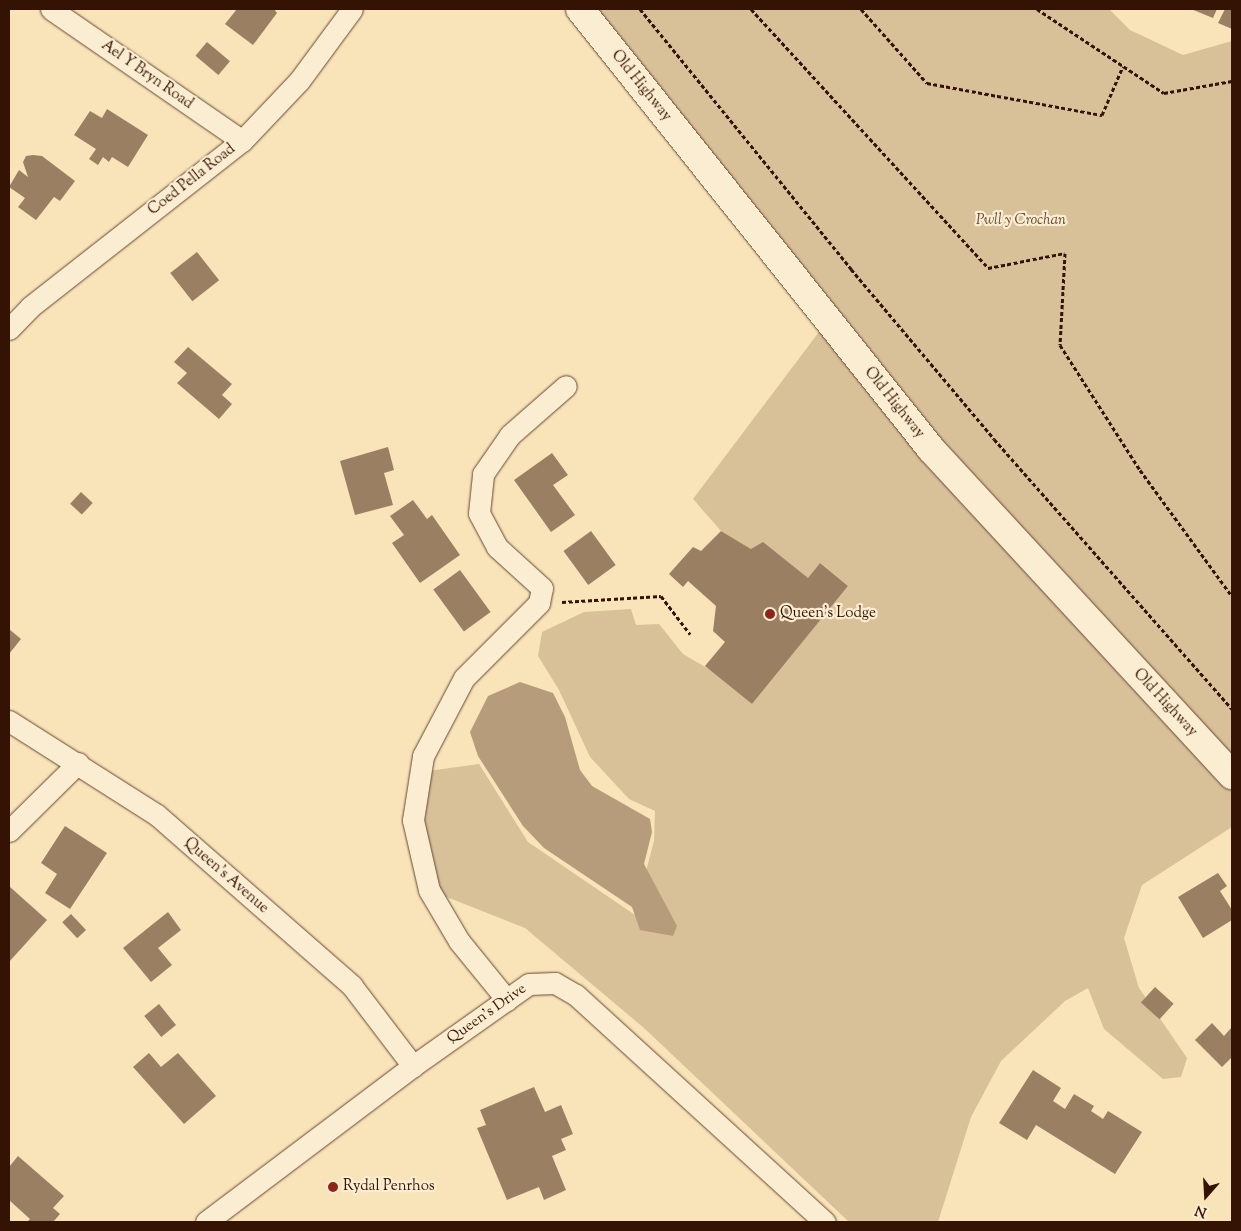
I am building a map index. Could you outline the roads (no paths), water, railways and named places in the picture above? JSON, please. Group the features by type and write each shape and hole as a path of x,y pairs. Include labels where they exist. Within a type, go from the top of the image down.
{"street":[{"name":"Ael Y Bryn Road","path":"51,9 242,141"},
{"name":"Coed Pella Road","path":"9,329 30,308 242,141 299,81 352,9"},
{"name":"Old Highway","path":"580,9 931,449 1232,775"},
{"path":"507,1000 459,941 429,890 413,820 423,756 464,678 539,603 542,588 497,547 479,513 483,474 510,435 566,386"},
{"name":"Queen's Avenue","path":"9,721 78,763 157,815 352,986 413,1066"},
{"path":"9,831 78,763"},
{"name":"Queen's Drive","path":"206,1222 413,1066 529,984 554,982 576,995 825,1222"}],"place":[{"name":"Queen's Lodge","path":"770,614"},
{"name":"Rydal Penrhos","path":"333,1187"}],"park label":[{"name":"Pwll y Crochan","path":"1021,221"}]}
